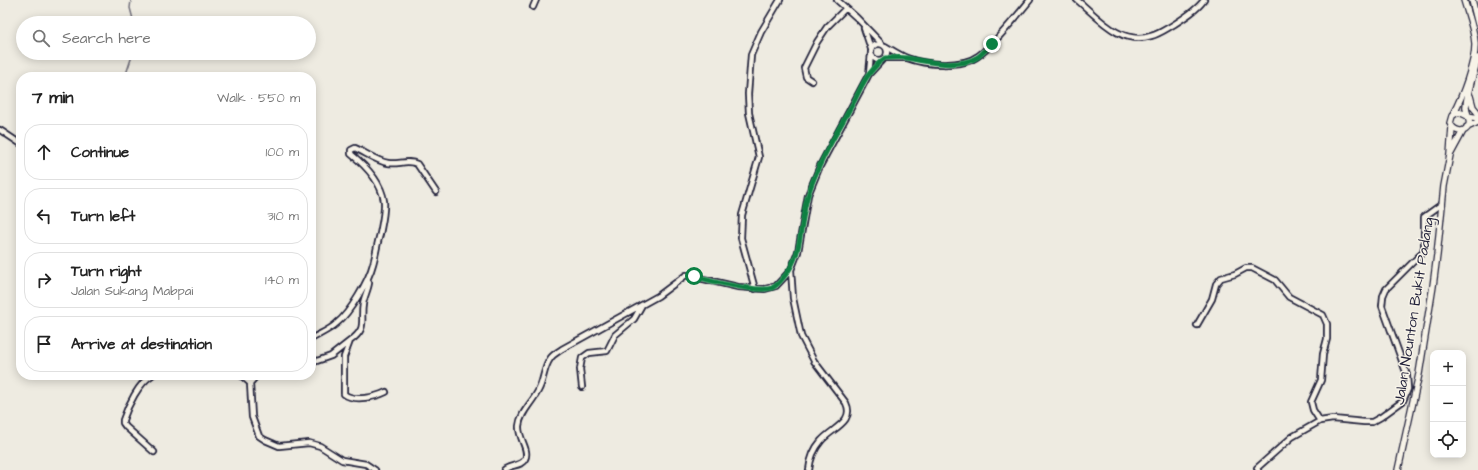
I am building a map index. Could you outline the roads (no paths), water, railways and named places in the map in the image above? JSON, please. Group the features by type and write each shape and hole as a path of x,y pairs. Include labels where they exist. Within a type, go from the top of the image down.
{"street":[{"path":"533,7 536,0"},
{"path":"755,289 741,238 742,215 759,157 749,113 748,94 751,56 761,32 780,0"},
{"path":"504,470 507,467 521,463 525,458 527,451 519,436 519,425 522,415 541,386 550,358 562,349 658,296 686,275 738,287 765,289 772,288 791,270 798,252 808,195 820,166 869,74 883,59 887,52 883,45 864,25 837,0"},
{"path":"864,25 872,57 876,60 906,58 938,64 955,63 974,59 981,54 992,44 1030,0"},
{"path":"1077,0 1109,28 1129,36 1141,38 1151,36 1175,24 1204,0"},
{"path":"1464,0 1474,38 1475,48 1463,94 1450,121 1452,127 1457,131 1465,129 1478,122"},
{"path":"1472,0 1478,24"},
{"path":"812,81 806,77 804,68 817,42 827,27 846,8"},
{"path":"869,74 871,51 876,44 883,45 906,58"},
{"path":"1465,129 1469,121 1467,102 1478,58"},
{"path":"1470,90 1472,107 1478,113"},
{"path":"1453,115 1461,112 1468,116 1478,118"},
{"name":"Jalan Nounton Bukit Padang","path":"1398,470 1414,400 1436,263 1446,169 1450,155 1452,127"},
{"name":"Jalan Nounton Bukit Padang","path":"1450,155 1465,129"},
{"path":"0,130 16,141"},
{"path":"316,336 340,320 367,280 373,265 384,214 384,200 372,173 351,154 351,150 355,148 388,163 400,164 410,161 415,162 436,192"},
{"path":"1258,470 1258,466 1266,462 1292,437 1320,421 1333,419 1372,422 1403,401 1408,389 1407,375 1382,306 1383,296 1386,289 1423,252 1424,217 1442,204"},
{"path":"1197,325 1212,299 1218,281 1221,278 1235,274 1246,268 1252,268 1275,280 1289,296 1323,315 1327,324 1328,334 1323,354 1320,380 1311,402 1313,410 1320,421"},
{"path":"791,270 793,298 802,336 814,361 849,409 849,416 843,423 821,441 815,450 809,462 809,470"},
{"path":"316,361 331,356 354,338 361,328 363,323 363,303 370,283 367,280"},
{"path":"582,387 580,369 582,358 589,354 607,351 615,335 634,319 642,305"},
{"path":"350,341 344,358 344,394 359,398 379,395 386,392"},
{"path":"145,380 139,388 123,420 123,423 154,452"},
{"path":"247,380 250,383"},
{"path":"253,380 250,383 252,418 259,436 279,446 309,443 320,446 342,460 366,464 375,470"},
{"path":"1403,401 1414,400"}],"waterway":[{"path":"131,0 130,8 132,16"},
{"path":"127,72 131,60"}]}
